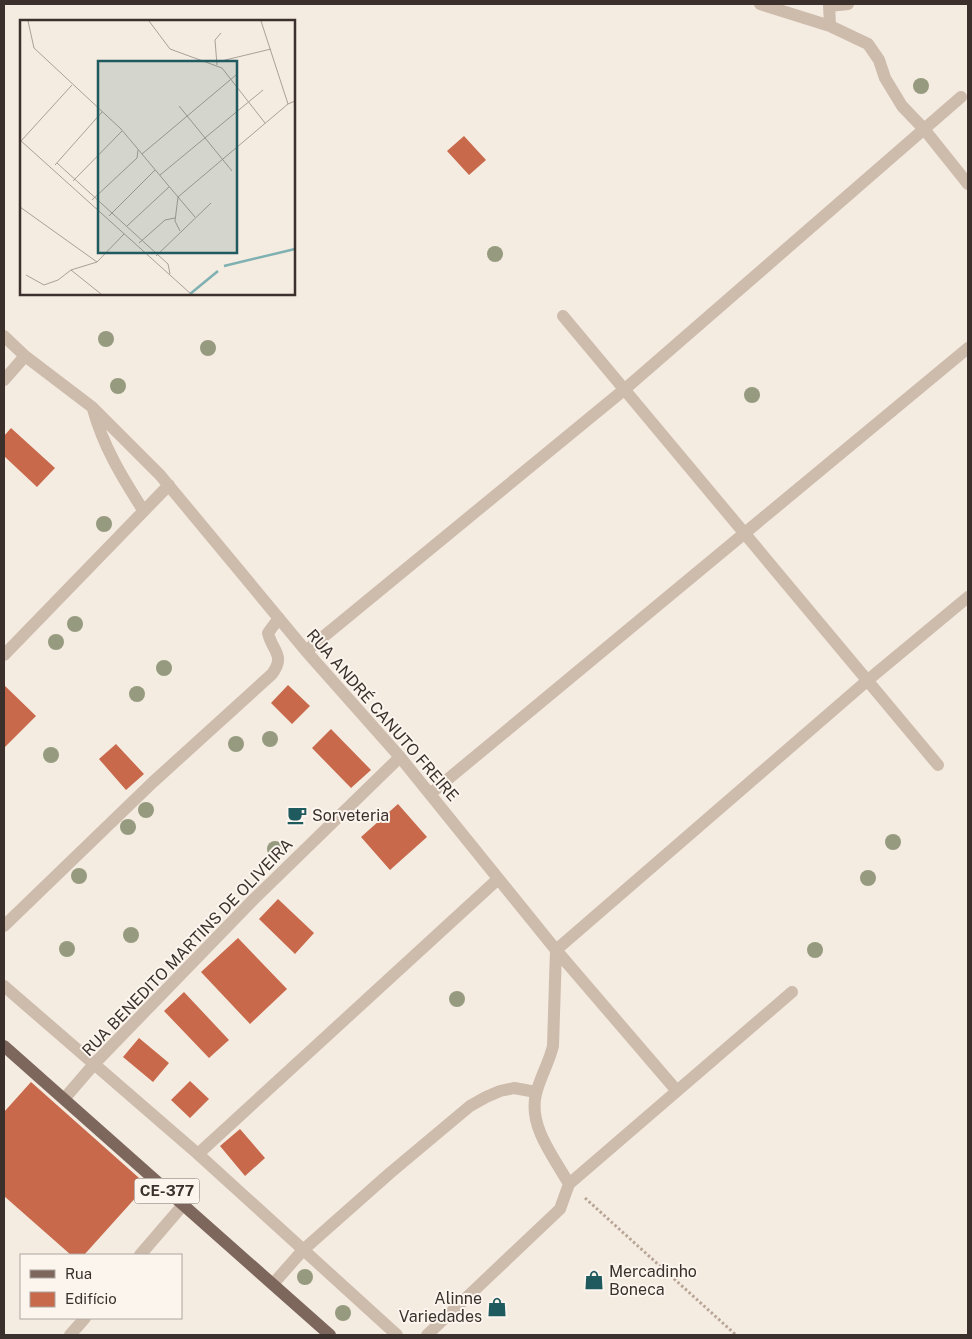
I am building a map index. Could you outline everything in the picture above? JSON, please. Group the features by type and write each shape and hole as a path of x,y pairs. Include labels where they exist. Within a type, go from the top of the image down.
{"main road":[{"name":"CE-377","path":"4,1046 330,1335"}],"street":[{"path":"760,4 830,26 868,44 879,60 886,78 902,106 924,129 968,184"},
{"path":"830,26 829,5 848,4"},
{"path":"306,651 625,389 961,97"},
{"path":"563,316 938,765"},
{"name":"RUA ANDRÉ CANUTO FREIRE","path":"4,336 25,356 92,406 169,485 306,651 400,757 556,950 677,1091"},
{"path":"430,794 968,348"},
{"path":"4,380 25,356"},
{"path":"92,406 99,430 109,453 143,510"},
{"path":"4,655 169,485"},
{"path":"569,1184 543,1138 534,1116 536,1092 554,1046 556,950 868,680 968,597"},
{"path":"4,926 152,783 272,674 278,666 278,658 268,633 278,618"},
{"name":"RUA BENEDITO MARTINS DE OLIVEIRA","path":"64,1099 95,1063 254,899 400,757"},
{"path":"198,1154 498,879"},
{"path":"4,986 198,1154 397,1335"},
{"path":"428,1335 554,1216 560,1209 569,1184 792,992"},
{"path":"273,1284 303,1250 397,1166 470,1106 486,1096 514,1088 536,1092"},
{"path":"141,1254 183,1205"},
{"path":"70,1335 84,1319"}],"path":[{"path":"569,1184 736,1335"}],"building":[{"path":"464,136 486,160 469,175 447,151"},
{"path":"11,428 55,468 37,487 4,456 4,436"},
{"path":"4,685 36,716 4,748"},
{"path":"288,685 310,706 292,724 271,703"},
{"path":"331,729 371,770 351,788 312,748"},
{"path":"116,744 144,774 126,790 99,759"},
{"path":"398,804 427,837 390,870 361,837"},
{"path":"278,899 314,933 295,954 259,919"},
{"path":"238,938 287,989 250,1024 201,972"},
{"path":"184,992 229,1040 209,1058 164,1011"},
{"path":"139,1038 169,1063 153,1082 123,1057"},
{"path":"190,1081 209,1099 190,1118 171,1100"},
{"path":"31,1082 147,1185 85,1254 70,1254 4,1196 4,1112"},
{"path":"240,1129 265,1158 245,1176 220,1146"}],"place":[{"name":"Sorveteria","path":"297,815"},
{"name":"Mercadinho Boneca","path":"594,1280"},
{"name":"Alinne Variedades","path":"497,1307"}]}
